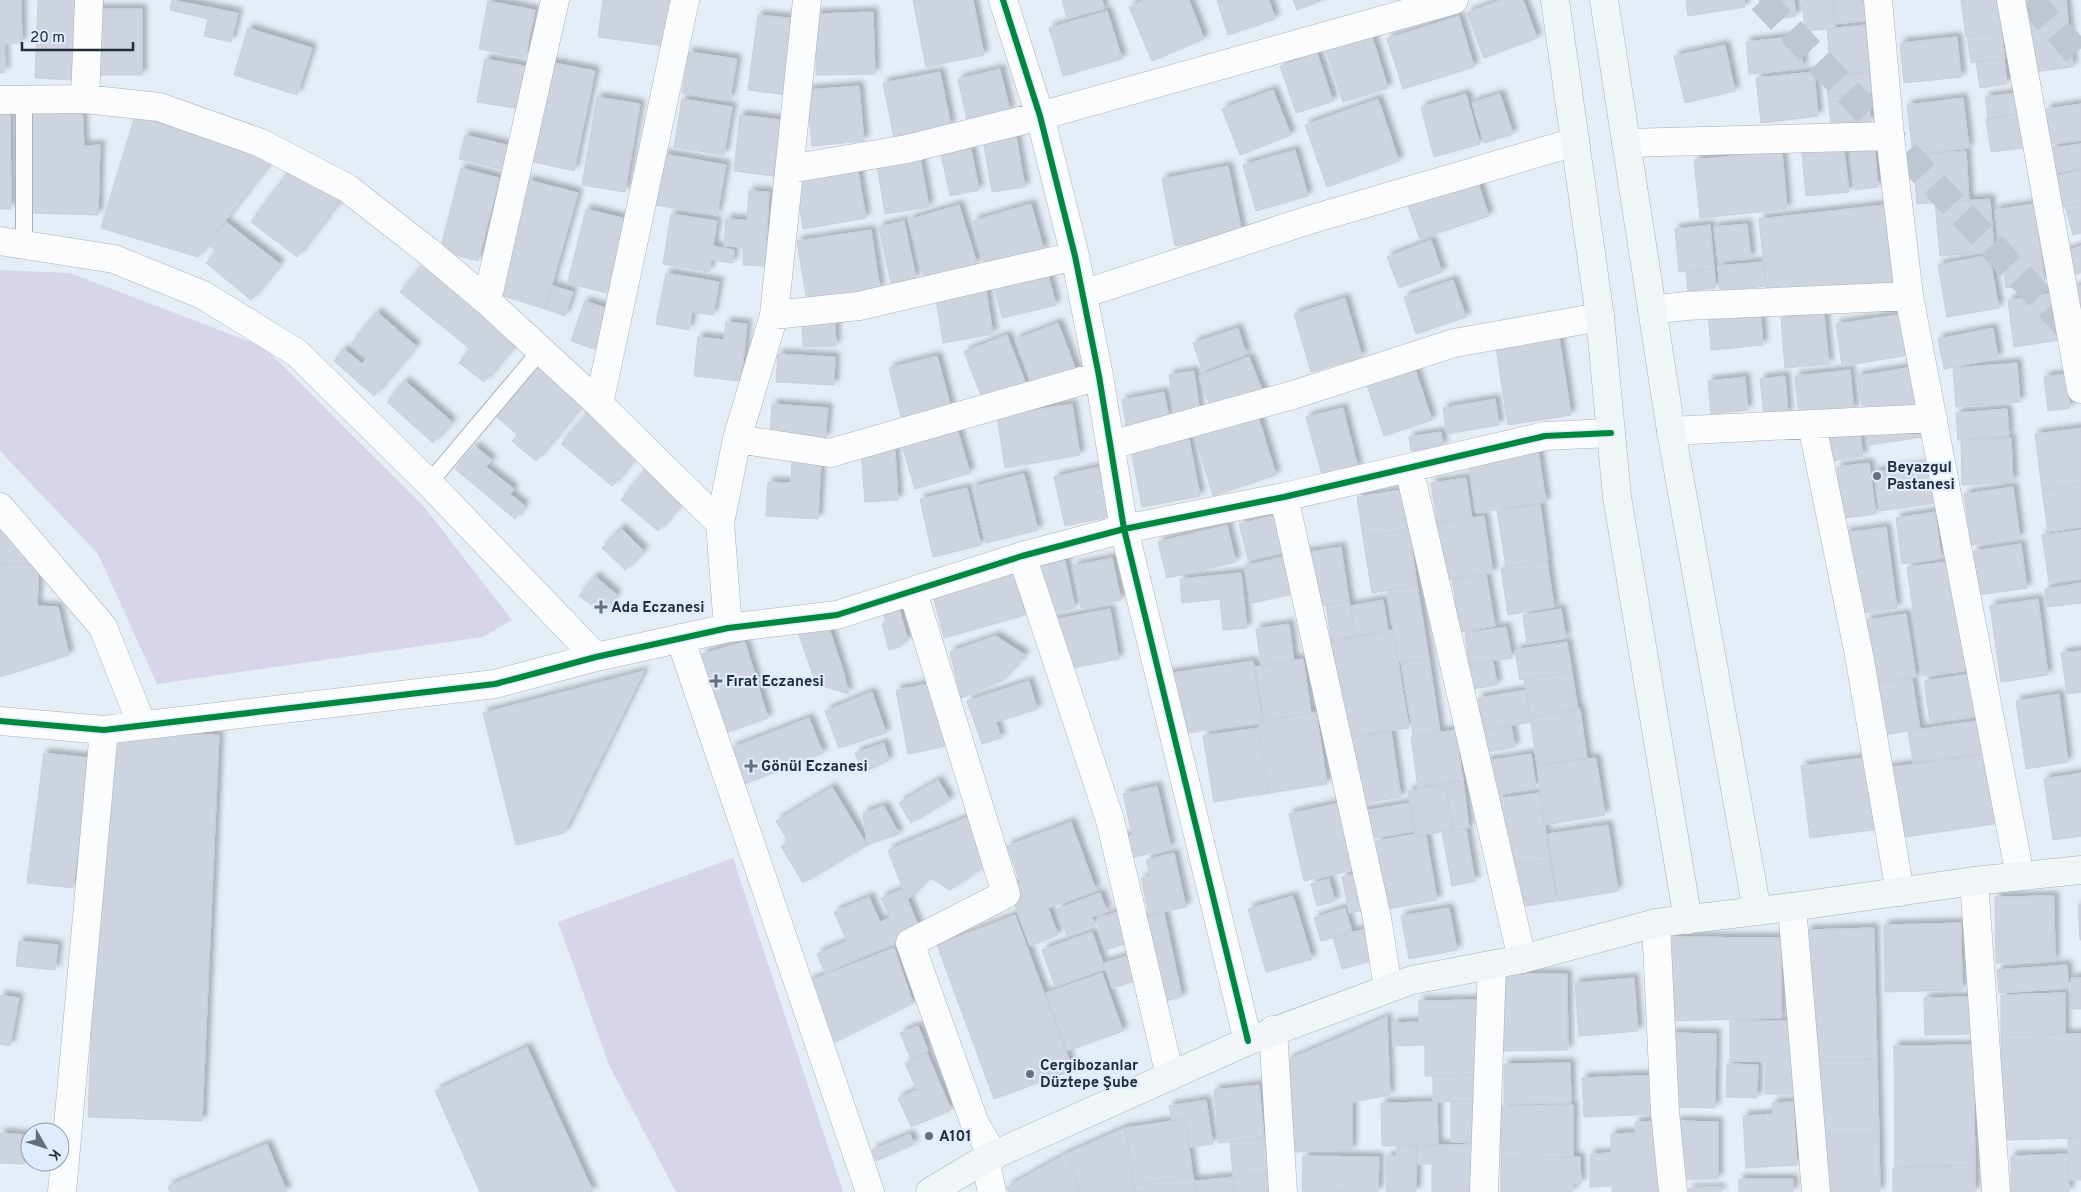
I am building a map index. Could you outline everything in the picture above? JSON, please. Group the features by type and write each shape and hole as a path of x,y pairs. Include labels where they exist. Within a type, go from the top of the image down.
{"street":[{"path":"85,99 89,0"},
{"path":"487,301 556,0"},
{"path":"599,404 685,0"},
{"path":"728,628 720,523 737,439 774,315 807,0"},
{"path":"1003,0 1040,116 1075,256 1099,376 1124,529 1261,1035 1283,1192"},
{"path":"790,169 907,148 1040,116 1454,0"},
{"path":"1555,0 1600,317 1617,497 1688,920"},
{"path":"1604,0 1671,431 1758,911"},
{"path":"1878,0 1890,136 1910,296 2020,876"},
{"path":"2011,0 2080,377"},
{"path":"12,100 85,99 159,107 261,143 347,188 487,301 599,404 720,523"},
{"path":"1626,143 1890,136"},
{"path":"1083,294 1308,220 1575,142"},
{"path":"12,243 114,259 202,295 297,353 429,483 596,656"},
{"path":"774,315 859,306 1075,256"},
{"path":"1652,310 1686,306 1910,296"},
{"path":"1111,445 1293,395 1454,343 1600,317"},
{"path":"737,439 830,453 1099,376"},
{"path":"1671,431 1933,418"},
{"path":"1812,425 1859,655 1900,892"},
{"path":"0,721 104,730 495,684 596,656 728,628 837,615 1022,556 1124,529 1284,497 1545,436 1611,433"},
{"path":"1409,468 1522,959"},
{"path":"1284,497 1377,918 1388,988"},
{"path":"0,507 103,626 142,725"},
{"path":"1022,556 1110,820 1170,1076"},
{"path":"913,592 1006,894 910,943 975,1124 990,1157 992,1192"},
{"path":"680,638 870,1192"},
{"path":"62,1192 104,730"},
{"path":"930,1192 990,1157 1261,1035 1412,980 1522,959 1656,923 1792,907 2020,876 2081,870"},
{"path":"1974,882 1996,1192"},
{"path":"1792,907 1816,1192"},
{"path":"1656,923 1664,1112 1673,1192"},
{"path":"1484,1192 1492,965"}],"lane":[{"path":"12,100 12,243"},
{"path":"429,483 540,350"}],"shaded area":[{"path":"0,270 70,273 264,347 425,508 512,620 483,637 157,684 98,554 0,451"},
{"path":"733,858 843,1192 676,1192 609,1065 558,922"}],"building":[{"path":"0,0 21,0 22,43 4,43 5,72 0,73"},
{"path":"38,0 75,0 71,80 35,78"},
{"path":"172,0 238,13 231,42 204,36 208,19 170,10"},
{"path":"603,0 671,0 664,46 598,37"},
{"path":"913,0 973,0 984,55 926,67"},
{"path":"1062,0 1102,0 1104,9 1067,18"},
{"path":"1145,0 1189,0 1204,39 1152,61 1129,7"},
{"path":"1217,0 1269,0 1275,19 1228,35"},
{"path":"1293,0 1323,0 1297,10"},
{"path":"1501,0 1523,0 1537,38 1484,58 1467,13"},
{"path":"1686,0 1744,0 1745,7 1688,16"},
{"path":"1759,0 1794,0 1796,16 1762,21"},
{"path":"1802,0 1833,0 1835,28 1805,31"},
{"path":"1833,0 1869,0 1870,20 1835,24"},
{"path":"1961,0 2001,0 2006,31 1966,36"},
{"path":"2025,0 2066,0 2073,67 2033,72"},
{"path":"488,1 535,10 525,58 479,49"},
{"path":"95,9 142,9 142,75 94,75"},
{"path":"1107,11 1122,59 1063,76 1049,28"},
{"path":"873,12 875,74 816,75 816,14"},
{"path":"758,15 798,19 788,95 748,90"},
{"path":"1459,16 1474,67 1403,89 1387,39"},
{"path":"1865,25 1870,72 1831,76 1827,29"},
{"path":"248,28 312,48 297,95 234,75"},
{"path":"1370,30 1388,88 1343,102 1324,44"},
{"path":"2001,31 2005,58 1971,63 1967,36"},
{"path":"1800,36 1803,68 1749,74 1746,42"},
{"path":"1957,37 1961,77 1904,83 1900,43"},
{"path":"1725,45 1735,91 1685,103 1674,56"},
{"path":"689,52 737,59 730,100 682,93"},
{"path":"1317,53 1333,101 1296,113 1280,66"},
{"path":"2004,58 2007,84 1980,88 1976,62"},
{"path":"485,59 530,67 522,109 477,102"},
{"path":"550,62 595,71 574,171 530,161"},
{"path":"1000,69 1010,111 967,121 958,79"},
{"path":"940,72 951,126 894,138 883,83"},
{"path":"1814,72 1818,116 1761,123 1756,78"},
{"path":"1870,72 1872,93 1828,97 1826,76"},
{"path":"859,86 864,141 812,146 807,90"},
{"path":"1273,90 1291,135 1240,155 1222,109"},
{"path":"1868,93 1871,122 1831,125 1828,97"},
{"path":"2015,93 2018,114 1988,118 1985,97"},
{"path":"1466,94 1480,144 1434,157 1421,107"},
{"path":"1500,94 1513,134 1484,143 1472,103"},
{"path":"597,97 640,104 625,192 582,185"},
{"path":"1963,98 1969,148 1913,155 1907,105"},
{"path":"682,99 732,107 724,155 674,147"},
{"path":"1378,99 1399,161 1327,187 1305,125"},
{"path":"2081,104 2081,140 2051,144 2046,109"},
{"path":"82,105 84,146 100,145 98,215 33,213 28,107"},
{"path":"0,110 10,110 11,209 0,209"},
{"path":"2018,114 2023,148 1991,152 1986,119"},
{"path":"740,115 780,120 774,176 734,171"},
{"path":"135,116 273,158 198,257 101,228"},
{"path":"465,135 511,146 505,170 459,159"},
{"path":"1016,136 1025,187 992,192 983,140"},
{"path":"1874,144 1878,187 1855,190 1851,146"},
{"path":"2081,144 2081,169 2055,173 2051,148"},
{"path":"971,149 979,190 950,196 941,155"},
{"path":"1844,149 1849,192 1806,196 1802,153"},
{"path":"1295,150 1308,196 1256,211 1243,165"},
{"path":"1782,151 1787,209 1700,218 1694,160"},
{"path":"1966,151 1969,200 1917,204 1913,155"},
{"path":"664,154 726,165 717,215 655,205"},
{"path":"920,157 929,207 885,214 877,165"},
{"path":"295,163 341,199 297,257 251,222"},
{"path":"1228,166 1242,233 1175,246 1162,179"},
{"path":"461,168 499,178 478,261 440,251"},
{"path":"2081,170 2081,202 2058,208 2051,177"},
{"path":"858,171 866,218 803,229 796,181"},
{"path":"1476,177 1489,216 1420,239 1406,200"},
{"path":"528,180 578,193 545,309 497,294"},
{"path":"749,191 769,192 765,266 743,265 743,247 724,246 726,219 747,220"},
{"path":"1990,199 1994,252 1940,256 1935,203"},
{"path":"2081,202 2081,233 2073,235 2065,206"},
{"path":"1031,204 1044,250 985,266 973,221"},
{"path":"2034,204 2045,282 2006,288 1995,210"},
{"path":"959,205 977,264 925,280 908,220"},
{"path":"1884,205 1892,282 1767,295 1759,219"},
{"path":"586,209 630,220 610,294 568,283"},
{"path":"671,214 717,221 713,246 734,250 733,263 711,260 709,272 663,264"},
{"path":"904,221 916,278 891,283 879,227"},
{"path":"226,222 280,264 251,300 206,263 216,251 208,244"},
{"path":"1747,224 1751,258 1718,261 1714,227"},
{"path":"1710,225 1714,269 1679,272 1675,229"},
{"path":"871,230 880,289 807,301 797,241"},
{"path":"1431,240 1442,272 1399,288 1387,257"},
{"path":"2081,246 2081,272 2067,278 2059,254"},
{"path":"1989,255 1999,308 1947,317 1938,265"},
{"path":"1764,262 1766,286 1720,291 1718,266"},
{"path":"424,263 518,341 484,382 459,363 470,349 400,292"},
{"path":"1046,267 1056,305 1002,318 993,281"},
{"path":"1714,269 1716,288 1688,291 1686,272"},
{"path":"666,273 719,282 713,315 692,312 689,330 656,324"},
{"path":"1453,280 1466,317 1416,334 1404,297"},
{"path":"985,284 993,334 943,343 935,292"},
{"path":"553,286 573,292 565,316 545,309"},
{"path":"2081,286 2081,326 2073,288"},
{"path":"2054,293 2060,340 2014,347 2008,300"},
{"path":"1345,298 1362,357 1311,372 1294,314"},
{"path":"585,301 611,310 597,350 571,341"},
{"path":"1760,307 1763,345 1711,350 1708,311"},
{"path":"377,312 416,346 374,396 334,361 344,349 362,364 367,357 351,344"},
{"path":"1824,314 1829,364 1785,368 1781,318"},
{"path":"1904,314 1909,355 1842,366 1836,324"},
{"path":"726,322 747,324 741,381 694,376 698,337 724,340"},
{"path":"835,323 836,346 803,347 802,324"},
{"path":"1058,323 1078,375 1035,391 1015,340"},
{"path":"1238,328 1246,354 1202,369 1193,343"},
{"path":"1993,328 1998,358 1944,369 1938,339"},
{"path":"1007,335 1027,387 984,403 964,352"},
{"path":"1559,337 1571,415 1508,425 1496,348"},
{"path":"778,354 835,357 834,385 776,382"},
{"path":"937,356 951,408 902,421 889,368"},
{"path":"1249,357 1264,395 1213,413 1199,376"},
{"path":"536,363 584,403 536,461 512,441 518,435 493,414"},
{"path":"1413,363 1432,420 1384,436 1365,379"},
{"path":"2017,363 2020,402 1956,407 1953,368"},
{"path":"1913,367 1919,404 1863,412 1857,376"},
{"path":"1850,370 1854,410 1799,415 1795,376"},
{"path":"1194,371 1200,413 1175,416 1169,375"},
{"path":"2065,374 2070,408 2048,411 2044,377"},
{"path":"1785,376 1788,414 1764,417 1760,379"},
{"path":"1745,377 1748,410 1711,414 1708,381"},
{"path":"405,381 452,422 433,443 387,402"},
{"path":"1164,392 1169,418 1126,426 1122,400"},
{"path":"1495,399 1499,425 1447,434 1443,408"},
{"path":"772,404 828,408 825,439 770,435"},
{"path":"1072,404 1080,455 1005,468 997,416"},
{"path":"1343,408 1358,468 1323,478 1306,417"},
{"path":"2007,409 2009,436 1958,440 1956,413"},
{"path":"588,412 639,454 612,486 561,444"},
{"path":"1258,416 1276,475 1213,496 1195,436"},
{"path":"956,425 970,473 915,489 901,442"},
{"path":"1921,425 1922,437 1869,445 1867,433"},
{"path":"2081,428 2081,484 2042,490 2035,434"},
{"path":"1441,432 1443,446 1411,451 1409,437"},
{"path":"1860,433 1863,456 1831,461 1829,438"},
{"path":"2011,438 2013,482 1962,485 1961,440"},
{"path":"1189,439 1200,496 1142,507 1131,450"},
{"path":"475,446 492,460 486,467 514,489 510,494 525,506 515,519 455,469"},
{"path":"895,450 898,500 865,502 861,452"},
{"path":"1538,450 1546,502 1476,513 1468,461"},
{"path":"792,461 821,462 818,519 766,516 768,482 791,483"},
{"path":"1869,463 1876,514 1844,518 1837,467"},
{"path":"1931,464 1937,503 1879,511 1874,472"},
{"path":"1099,467 1109,517 1065,526 1054,477"},
{"path":"645,470 683,501 658,531 621,500"},
{"path":"1024,474 1038,530 986,543 972,487"},
{"path":"1466,478 1472,518 1437,523 1431,483"},
{"path":"2081,484 2081,527 2048,532 2042,490"},
{"path":"2013,487 2020,538 1971,545 1964,494"},
{"path":"967,488 981,545 933,557 920,499"},
{"path":"1402,490 1408,530 1363,537 1357,497"},
{"path":"1540,504 1548,560 1506,567 1497,511"},
{"path":"1935,512 1941,558 1902,564 1896,518"},
{"path":"1280,514 1288,550 1248,559 1239,524"},
{"path":"1484,516 1493,573 1442,581 1434,524"},
{"path":"0,521 39,565 0,564"},
{"path":"1227,525 1236,562 1167,578 1158,542"},
{"path":"1886,527 1897,608 1856,614 1845,533"},
{"path":"621,528 644,551 625,570 602,548"},
{"path":"1409,530 1417,585 1372,593 1363,537"},
{"path":"2081,530 2081,577 2049,582 2042,535"},
{"path":"2021,544 2027,588 1979,595 1973,551"},
{"path":"1341,547 1349,601 1299,609 1291,555"},
{"path":"1291,555 1297,593 1252,603 1244,566"},
{"path":"1112,558 1121,600 1081,608 1073,566"},
{"path":"1065,560 1075,608 1046,614 1036,567"},
{"path":"1547,560 1554,607 1508,615 1501,568"},
{"path":"1954,561 1969,670 1922,676 1907,567"},
{"path":"0,564 39,565 37,606 58,607 69,655 0,677"},
{"path":"1013,572 1025,615 944,638 933,595"},
{"path":"1241,573 1247,628 1223,630 1220,599 1182,603 1180,579"},
{"path":"1486,574 1495,626 1460,632 1452,579"},
{"path":"595,576 617,595 603,613 579,596"},
{"path":"2081,583 2081,603 2047,607 2045,589"},
{"path":"1417,585 1429,658 1398,662 1387,590"},
{"path":"2038,599 2048,675 2001,682 1990,606"},
{"path":"1383,600 1388,631 1355,637 1350,606"},
{"path":"1349,601 1355,637 1331,640 1326,605"},
{"path":"898,605 908,641 899,643 900,647 889,650 882,624 886,622 882,610"},
{"path":"1110,609 1119,659 1061,670 1052,620"},
{"path":"1561,609 1566,638 1527,644 1523,615"},
{"path":"1906,614 1916,677 1876,683 1866,620"},
{"path":"1289,624 1294,661 1261,666 1256,629"},
{"path":"828,625 849,694 816,684 798,632"},
{"path":"1506,627 1512,658 1469,664 1465,633"},
{"path":"1393,630 1409,728 1342,738 1326,641"},
{"path":"996,636 1025,655 1001,681 961,698 950,652"},
{"path":"745,642 768,718 722,734 702,654"},
{"path":"1567,642 1572,672 1520,680 1515,650"},
{"path":"2081,651 2081,692 2067,694 2061,653"},
{"path":"1429,658 1440,732 1413,736 1401,662"},
{"path":"1303,659 1311,713 1264,721 1255,667"},
{"path":"1253,661 1262,721 1176,735 1166,674"},
{"path":"1493,661 1497,685 1473,689 1469,664"},
{"path":"644,671 564,833 516,845 483,713"},
{"path":"1572,672 1578,709 1530,717 1524,679"},
{"path":"1971,674 1977,716 1930,722 1924,681"},
{"path":"1912,678 1920,729 1883,735 1876,683"},
{"path":"1029,681 1037,709 996,722 1001,738 982,744 967,701"},
{"path":"934,683 946,746 908,754 896,690"},
{"path":"1526,690 1531,722 1483,730 1478,698"},
{"path":"872,692 886,733 839,748 825,711"},
{"path":"2059,694 2068,762 2026,769 2016,701"},
{"path":"1580,709 1587,758 1537,765 1530,717"},
{"path":"1316,712 1327,784 1269,793 1258,728 1262,721"},
{"path":"809,718 823,753 745,784 731,748"},
{"path":"1982,720 1987,753 1913,763 1908,731"},
{"path":"1511,725 1515,747 1487,752 1483,730"},
{"path":"1258,728 1269,793 1214,802 1203,736"},
{"path":"1455,730 1463,780 1418,788 1411,737"},
{"path":"104,731 219,735 202,1121 88,1117"},
{"path":"1391,731 1401,797 1353,805 1344,738"},
{"path":"884,743 889,760 863,773 855,753"},
{"path":"44,753 89,758 73,888 27,883"},
{"path":"1990,753 2000,823 1898,838 1887,768"},
{"path":"1531,754 1536,787 1491,795 1486,761"},
{"path":"1870,757 1880,829 1810,838 1801,766"},
{"path":"1596,758 1605,815 1544,825 1537,765"},
{"path":"2081,773 2081,836 2053,840 2044,779"},
{"path":"938,780 950,800 911,823 899,803"},
{"path":"1463,780 1469,828 1453,830 1445,784"},
{"path":"1445,784 1453,830 1415,836 1408,791"},
{"path":"1157,786 1171,848 1126,859 1122,837 1132,835 1123,794"},
{"path":"832,787 867,845 803,883 781,846 789,843 776,821"},
{"path":"1540,793 1550,860 1507,866 1497,799"},
{"path":"1348,801 1362,868 1304,881 1289,814"},
{"path":"1410,803 1415,831 1363,840 1358,812"},
{"path":"884,806 899,834 867,845 863,813"},
{"path":"968,817 984,867 950,890 929,877 907,901 888,850"},
{"path":"1071,822 1096,890 1048,908 1058,935 1030,946 1008,887 1020,882 1007,846"},
{"path":"1608,825 1618,891 1558,901 1548,834"},
{"path":"1466,828 1475,881 1452,886 1442,832"},
{"path":"1415,834 1415,836 1426,835 1437,900 1388,909 1376,841"},
{"path":"1174,853 1186,907 1149,915 1141,878 1150,876 1146,860"},
{"path":"1550,860 1556,901 1514,908 1506,866"},
{"path":"1365,872 1373,908 1349,913 1342,877"},
{"path":"1329,879 1335,901 1317,906 1311,884"},
{"path":"903,889 921,932 825,973 817,954 847,941 834,912 869,897 880,922 890,918 881,898"},
{"path":"1100,893 1107,911 1092,917 1095,925 1067,935 1057,909"},
{"path":"1293,896 1312,959 1266,972 1248,909"},
{"path":"2054,896 2055,961 1996,963 1995,897"},
{"path":"2078,904 2081,904 2081,940 2080,940"},
{"path":"1345,908 1352,932 1321,941 1314,918"},
{"path":"1449,908 1457,950 1409,959 1401,916"},
{"path":"1120,911 1130,942 1106,950 1097,919"},
{"path":"1164,913 1182,997 1156,1003 1137,919"},
{"path":"1015,915 1073,1070 994,1099 937,945"},
{"path":"1961,923 1962,990 1885,992 1884,925"},
{"path":"1372,927 1381,958 1342,969 1333,938"},
{"path":"1874,928 1877,1059 1809,1060 1807,930"},
{"path":"1092,932 1105,969 1055,987 1042,950"},
{"path":"1670,937 1781,938 1781,1018 1669,1021"},
{"path":"19,941 58,945 55,970 16,966"},
{"path":"894,948 913,1003 833,1043 809,981"},
{"path":"1128,956 1135,981 1112,988 1104,963"},
{"path":"2067,965 2069,988 1999,993 1997,970"},
{"path":"1102,973 1123,1031 1067,1051 1046,993"},
{"path":"1501,974 1567,974 1568,1050 1502,1051"},
{"path":"1634,978 1638,1031 1579,1036 1575,983"},
{"path":"2071,978 2081,978 2081,1009 2072,1009"},
{"path":"2065,993 2065,1034 2001,1035 2001,995"},
{"path":"0,995 19,998 10,1046 0,1044"},
{"path":"1970,997 1970,1034 1925,1035 1924,998"},
{"path":"1479,1000 1480,1075 1425,1076 1425,1045 1393,1046 1393,1023 1419,1022 1419,1001"},
{"path":"1387,1017 1390,1095 1352,1102 1352,1150 1294,1152 1288,1060"},
{"path":"1730,1021 1795,1021 1794,1094 1765,1094 1766,1061 1730,1061"},
{"path":"918,1026 928,1051 911,1059 900,1033"},
{"path":"1671,1033 1716,1034 1715,1108 1669,1107"},
{"path":"2081,1034 2081,1138 2004,1140 2001,1035"},
{"path":"1973,1045 1975,1165 1895,1167 1894,1046"},
{"path":"527,1047 593,1192 480,1192 435,1091"},
{"path":"927,1053 951,1110 911,1127 898,1098 917,1090 905,1063"},
{"path":"1877,1059 1879,1134 1813,1135 1812,1060"},
{"path":"1570,1063 1571,1103 1504,1104 1504,1064"},
{"path":"1727,1064 1758,1065 1757,1098 1726,1097"},
{"path":"1480,1075 1480,1101 1433,1102 1433,1076"},
{"path":"1658,1075 1659,1114 1584,1117 1582,1078"},
{"path":"1259,1085 1264,1138 1219,1143 1214,1090"},
{"path":"1206,1100 1213,1144 1189,1147 1185,1119 1172,1120 1169,1106"},
{"path":"1480,1101 1481,1142 1451,1142 1451,1102"},
{"path":"1437,1102 1438,1145 1382,1146 1381,1103"},
{"path":"1793,1102 1797,1165 1746,1168 1743,1116 1773,1114 1772,1103"},
{"path":"1573,1105 1573,1157 1501,1158 1501,1106"},
{"path":"1185,1119 1193,1176 1134,1185 1125,1128"},
{"path":"1662,1121 1664,1192 1612,1192 1612,1186 1590,1187 1590,1154 1611,1153 1611,1134 1635,1133 1635,1122"},
{"path":"1676,1121 1718,1122 1718,1179 1675,1179"},
{"path":"1125,1128 1135,1192 1080,1192 1066,1154"},
{"path":"0,1133 20,1134 20,1164 0,1163"},
{"path":"910,1134 914,1144 876,1161 872,1150"},
{"path":"1879,1134 1880,1192 1820,1192 1819,1135"},
{"path":"1268,1137 1272,1173 1233,1177 1230,1142"},
{"path":"2068,1138 2081,1138 2081,1180 2069,1180"},
{"path":"267,1144 287,1192 170,1192 168,1186"},
{"path":"1478,1144 1478,1192 1432,1192 1432,1164 1416,1164 1417,1146"},
{"path":"1397,1146 1417,1146 1416,1192 1386,1192 1387,1156 1396,1156"},
{"path":"1066,1154 1080,1192 1009,1192 1007,1187"},
{"path":"2069,1154 2069,1192 2011,1192 2011,1156"},
{"path":"1303,1156 1379,1157 1378,1192 1302,1191"},
{"path":"1580,1157 1581,1184 1573,1184 1573,1192 1501,1192 1501,1158"},
{"path":"1975,1165 1975,1192 1893,1192 1893,1168"},
{"path":"1272,1173 1274,1192 1234,1192 1233,1177"},
{"path":"1193,1176 1196,1192 1135,1192 1134,1185"},
{"path":"1233,1177 1234,1192 1196,1192 1194,1181"},
{"path":"1739,1179 1793,1179 1793,1192 1739,1192"},
{"path":"1721,1188 1721,1192 1689,1192 1688,1189"}],"tunnel":[{"path":"1762,0 2079,339"},
{"path":"2030,0 2081,57"}],"cycle path":[{"path":"1003,0 1040,116 1075,256 1099,376 1124,529 1248,1041"},
{"path":"0,721 104,730 495,684 596,657 728,628 837,615 1022,556 1124,529 1284,497 1545,436 1611,433"}],"place":[{"name":"Beyazgul Pastanesi","path":"1877,476"},
{"name":"Ada Eczanesi","path":"601,607"},
{"name":"Fırat Eczanesi","path":"716,681"},
{"name":"Gönül Eczanesi","path":"751,766"},
{"name":"Cergibozanlar Düztepe Şube","path":"1030,1074"},
{"name":"A101","path":"929,1136"}]}
